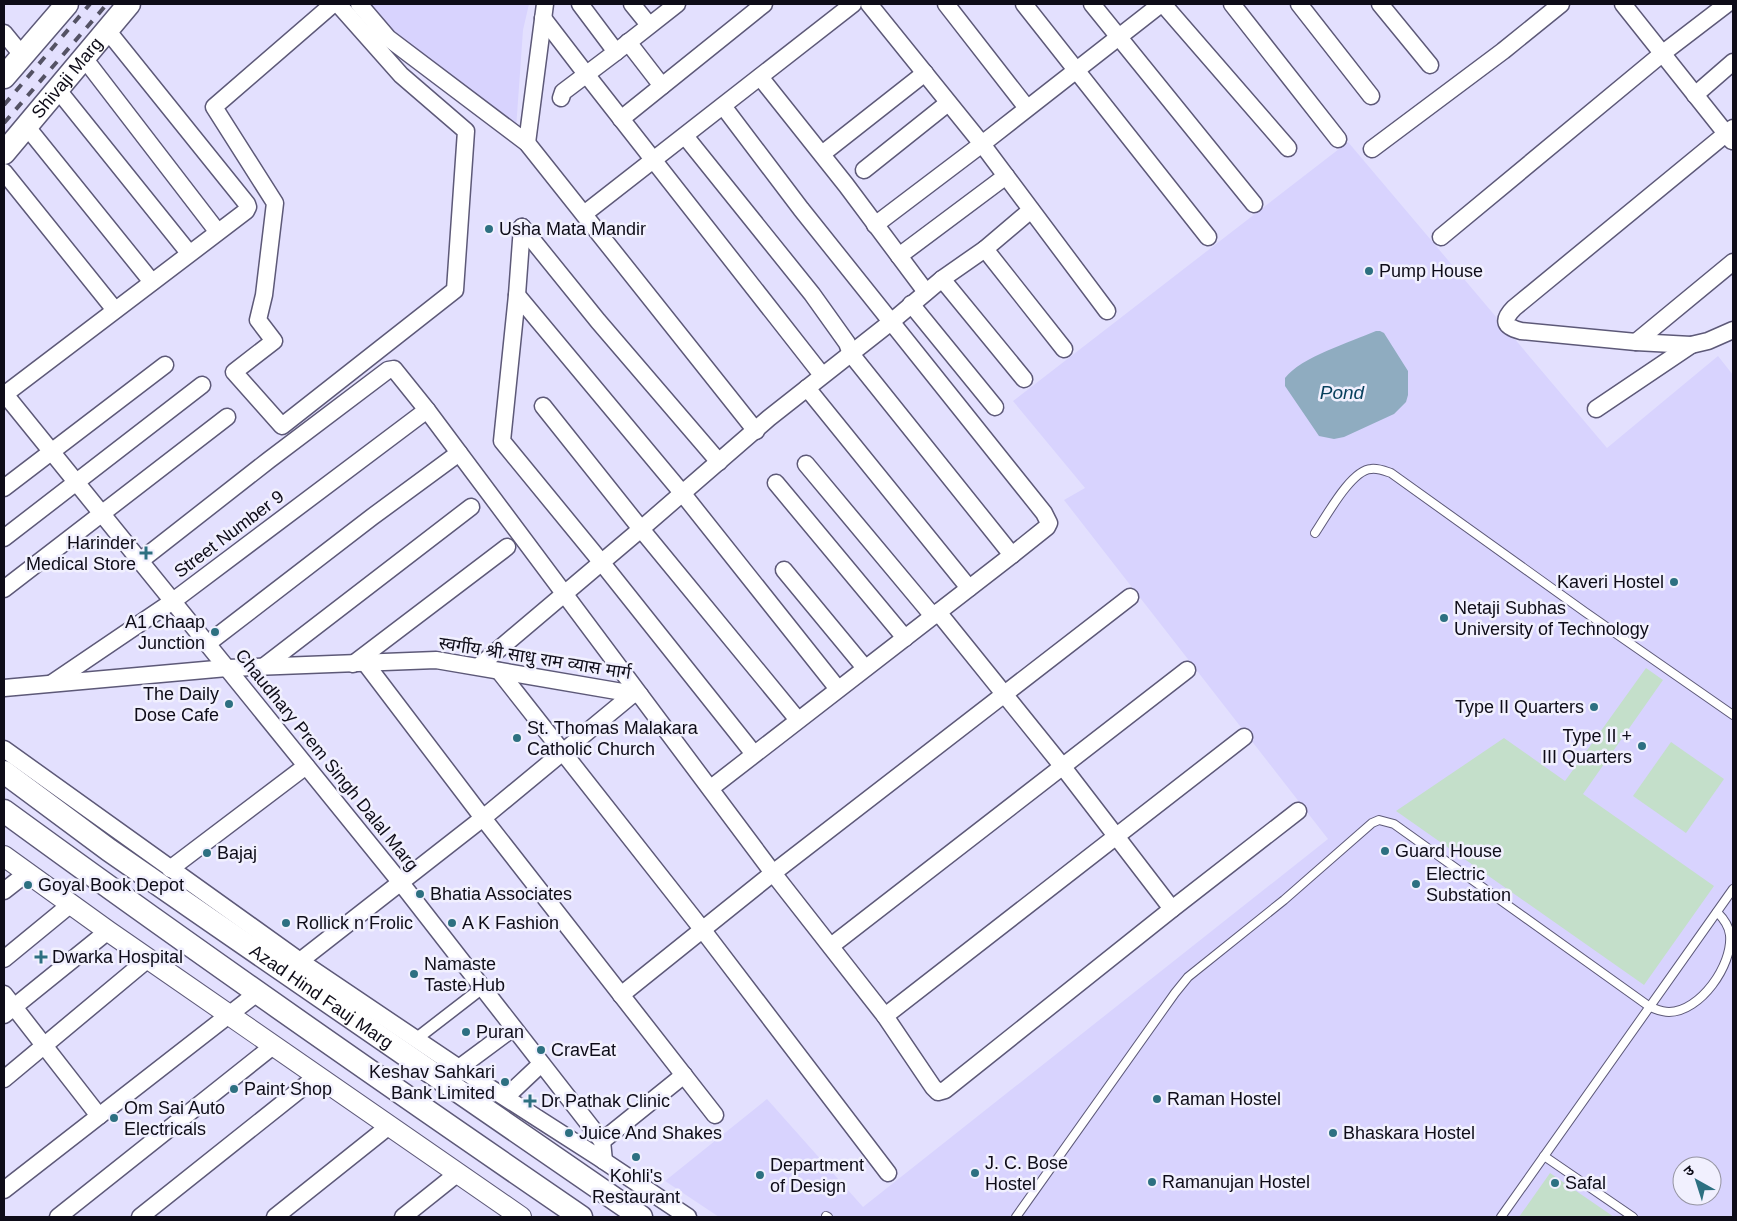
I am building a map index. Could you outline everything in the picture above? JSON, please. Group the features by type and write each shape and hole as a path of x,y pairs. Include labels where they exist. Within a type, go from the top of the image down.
{"main road":[{"name":"Shivaji Marg","path":"4,154 129,4"},
{"path":"4,77 58,7"},
{"name":"Azad Hind Fauj Marg","path":"4,772 218,926 641,1217"},
{"name":"Azad Hind Fauj Marg","path":"4,811 257,993 581,1217"}],"street":[{"path":"333,4 315,9 214,106 276,203 264,295 258,320 274,341 234,372 282,426 456,290 466,131 400,75 338,4"},
{"path":"359,4 388,38 527,143 756,431"},
{"path":"580,4 662,86"},
{"path":"632,4 649,25"},
{"path":"561,98 563,92 677,4"},
{"path":"621,120 764,4"},
{"path":"584,214 854,4"},
{"path":"869,4 982,144 1107,311"},
{"path":"946,4 1027,108"},
{"path":"1024,4 1208,237"},
{"path":"1092,4 1254,204"},
{"path":"875,224 982,144 1076,68 1162,4 1288,148"},
{"path":"1232,4 1338,139"},
{"path":"1299,4 1371,96"},
{"path":"1380,4 1430,65"},
{"path":"1372,150 1503,51 1561,4"},
{"path":"1623,4 1695,94 1731,135 1514,308 1505,320 1507,325 1521,331 1636,342 1691,345 1708,341 1733,330"},
{"path":"1441,237 1663,53 1727,4"},
{"path":"527,143 544,11"},
{"path":"544,11 586,74 621,120 822,375"},
{"path":"4,394 217,231 246,211 248,207 107,30"},
{"path":"4,33 22,55"},
{"path":"84,58 217,231"},
{"path":"1695,94 1733,62"},
{"path":"822,154 925,74"},
{"path":"760,77 822,154 926,292"},
{"path":"58,90 189,253"},
{"path":"864,170 948,103"},
{"path":"710,788 1012,555 1049,523 1048,518 801,209 723,106"},
{"path":"27,127 152,282"},
{"path":"685,136 812,294 847,344 851,354 1012,555"},
{"path":"4,172 115,310"},
{"path":"899,256 1006,176"},
{"path":"479,666 822,375 1031,210"},
{"path":"719,462 598,320 522,227 518,295 502,441 754,754"},
{"path":"985,248 1064,349"},
{"path":"1636,342 1733,262"},
{"path":"942,279 1024,379"},
{"path":"518,295 683,494 838,689"},
{"path":"911,304 995,407"},
{"path":"1596,409 1691,345"},
{"path":"4,488 165,365"},
{"path":"140,561 390,368 394,369 428,410 637,695 885,1016 938,1092 945,1090 1172,909 1298,812"},
{"path":"4,538 202,385"},
{"path":"807,388 969,588"},
{"name":"Chaudhary Prem Singh Dalal Marg","path":"4,394 401,883 602,1141"},
{"path":"543,406 798,720"},
{"name":"Street Number 9","path":"50,684 173,601 428,410"},
{"path":"4,589 227,417"},
{"path":"207,644 372,517 459,453"},
{"path":"806,464 1003,694 1172,909"},
{"path":"776,484 905,638"},
{"path":"262,667 471,507"},
{"path":"508,547 360,664 715,1115"},
{"path":"784,570 865,668"},
{"path":"621,995 773,872 1130,597"},
{"name":"स्वर्गीय श्री साधु राम व्यास मार्ग","path":"4,688 227,668 436,660 637,695"},
{"path":"831,946 1187,670"},
{"path":"499,671 702,929 888,1173"},
{"path":"300,961 637,695"},
{"path":"885,1016 1244,737"},
{"path":"4,749 300,961 416,1040 688,1217"},
{"path":"170,869 306,766"},
{"path":"4,856 148,959 521,1217"},
{"path":"4,891 27,873"},
{"path":"4,959 71,904"},
{"path":"99,1116 44,1046 7,1005 108,931"},
{"path":"4,1079 148,959"},
{"path":"416,1040 482,988"},
{"path":"4,1190 257,993"},
{"path":"459,1068 513,1028"},
{"path":"58,1217 273,1046"},
{"path":"506,1098 541,1064"},
{"path":"140,1217 318,1076"},
{"path":"604,1161 602,1141 684,1076"},
{"path":"275,1217 389,1126"},
{"path":"403,1217 458,1173"}],"lane":[{"path":"1315,534 1352,480 1361,472 1370,468 1391,473 1733,715"},
{"path":"1016,1217 1188,977 1284,900 1365,829 1379,820 1394,824 1650,1007 1662,1012 1677,1011 1695,1002 1712,984 1724,964 1730,943 1727,925 1724,918 1717,912"},
{"path":"1501,1217 1733,889"},
{"path":"1544,1156 1633,1217"}],"shaded area":[{"path":"364,4 529,4 523,30 516,129 385,32"},
{"name":"Netaji Subhas University of Technology","path":"1348,142 1607,448 1718,356 1733,375 1733,1217 719,1217 665,1181 767,1099 863,1207 1328,839 1064,500 1085,488 1013,401"}],"green space":[{"path":"1646,668 1663,680 1583,794 1714,886 1644,985 1396,811 1504,738 1565,781"},
{"path":"1671,742 1724,779 1686,833 1633,796"},
{"path":"1550,1173 1614,1217 1519,1217"}],"water":[{"name":"Pond","path":"1376,331 1384,333 1408,371 1408,395 1406,402 1394,414 1344,437 1334,439 1319,436 1285,386 1285,378 1302,363"}],"railway":[{"path":"4,105 90,4"},
{"path":"4,123 107,4"}],"place":[{"name":"Usha Mata Mandir","path":"489,229"},
{"name":"Pump House","path":"1369,271"},
{"name":"Harinder Medical Store","path":"146,553"},
{"name":"Kaveri Hostel","path":"1674,582"},
{"name":"Netaji Subhas University of Technology","path":"1444,618"},
{"name":"A1 Chaap Junction","path":"215,632"},
{"name":"The Daily Dose Cafe","path":"229,704"},
{"name":"Type II Quarters","path":"1594,707"},
{"name":"St. Thomas Malakara Catholic Church","path":"517,738"},
{"name":"Type II + III Quarters","path":"1642,746"},
{"name":"Guard House","path":"1385,851"},
{"name":"Bajaj","path":"207,853"},
{"name":"Electric Substation","path":"1416,884"},
{"name":"Goyal Book Depot","path":"28,885"},
{"name":"Bhatia Associates","path":"420,894"},
{"name":"Rollick n Frolic","path":"286,923"},
{"name":"A K Fashion","path":"452,923"},
{"name":"Dwarka Hospital","path":"41,957"},
{"name":"Namaste Taste Hub","path":"414,974"},
{"name":"Puran","path":"466,1032"},
{"name":"CravEat","path":"541,1050"},
{"name":"Keshav Sahkari Bank Limited","path":"505,1082"},
{"name":"Paint Shop","path":"234,1089"},
{"name":"Raman Hostel","path":"1157,1099"},
{"name":"Dr Pathak Clinic","path":"530,1101"},
{"name":"Om Sai Auto Electricals","path":"114,1118"},
{"name":"Juice And Shakes","path":"569,1133"},
{"name":"Bhaskara Hostel","path":"1333,1133"},
{"name":"Kohli's Restaurant","path":"636,1157"},
{"name":"J. C. Bose Hostel","path":"975,1173"},
{"name":"Department of Design","path":"760,1175"},
{"name":"Ramanujan Hostel","path":"1152,1182"},
{"name":"Safal","path":"1555,1183"}]}
